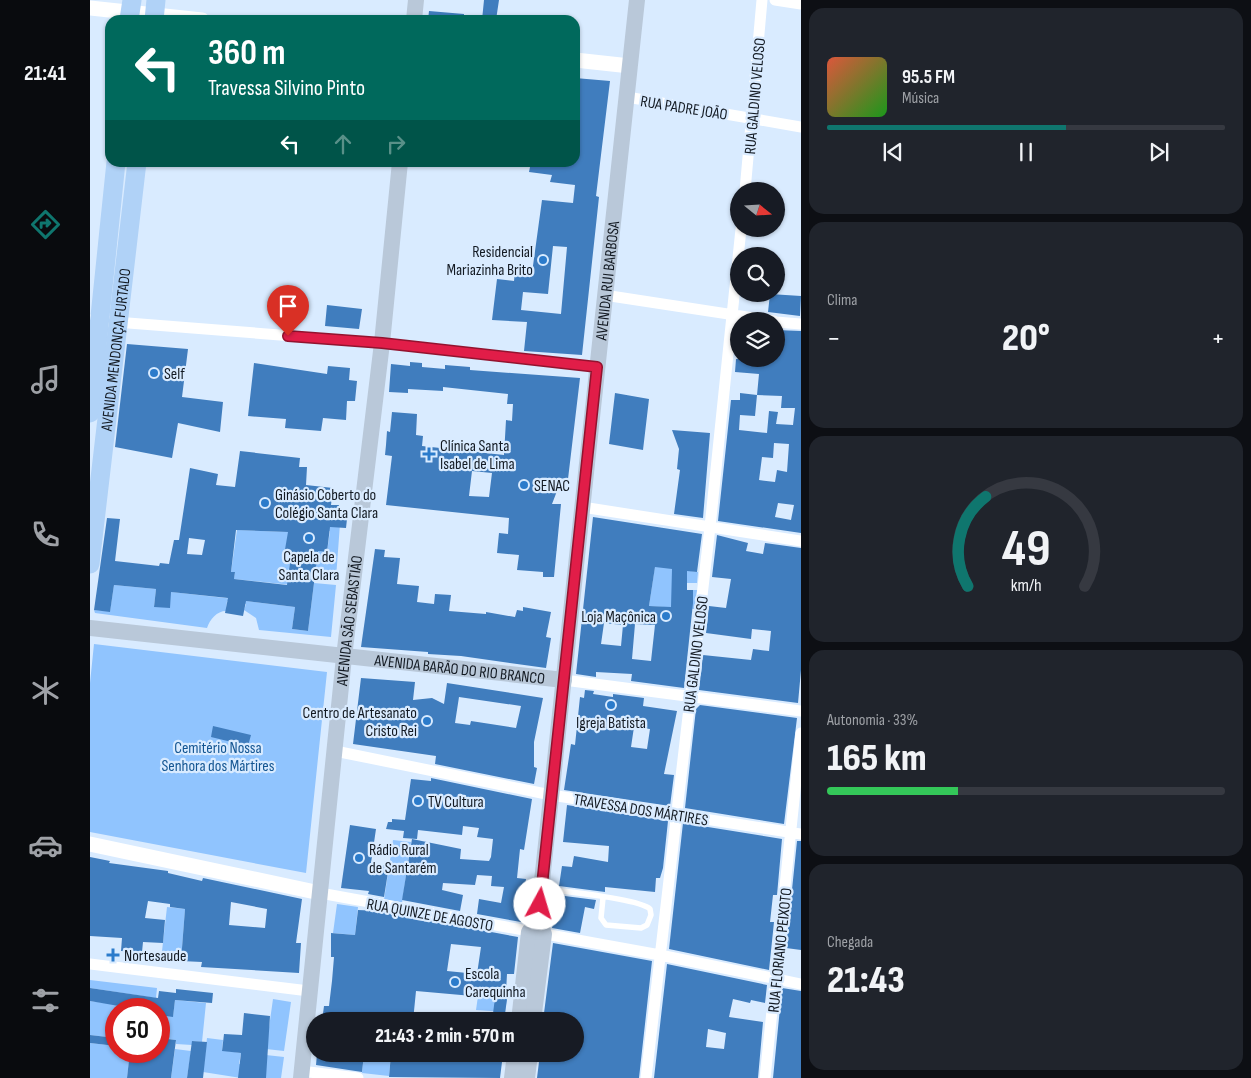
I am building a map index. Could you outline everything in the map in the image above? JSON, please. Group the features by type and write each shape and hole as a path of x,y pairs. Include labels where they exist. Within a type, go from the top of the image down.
{"main road":[{"path":"414,15 416,0"},
{"name":"AVENIDA RUI BARBOSA","path":"534,1012 538,918 637,0"},
{"name":"AVENIDA MENDONÇA FURTADO","path":"90,564 103,321 116,167"},
{"name":"AVENIDA MENDONÇA FURTADO","path":"90,413 103,321 136,167"},
{"name":"AVENIDA SÃO SEBASTIÃO","path":"301,1074 344,656 382,343 400,167"},
{"name":"AVENIDA BARÃO DO RIO BRANCO","path":"90,628 564,680"},
{"name":"AVENIDA RUI BARBOSA","path":"520,1012 537,933"},
{"path":"512,1078 514,1062"},
{"path":"527,1078 529,1062"}],"street":[{"name":"RUA GALDINO VELOSO","path":"746,182 762,0"},
{"path":"775,0 801,4"},
{"path":"90,8 172,15"},
{"path":"580,61 630,66"},
{"name":"RUA PADRE JOÃO","path":"627,97 801,126"},
{"name":"RUA GALDINO VELOSO","path":"733,312 740,238"},
{"path":"604,295 730,316"},
{"path":"103,321 382,343 597,367"},
{"path":"785,322 801,324"},
{"name":"RUA GALDINO VELOSO","path":"646,1078 730,344"},
{"path":"582,507 801,541"},
{"name":"AVENIDA BARÃO DO RIO BRANCO","path":"564,680 801,711"},
{"name":"RUA FLORIANO PEIXOTO","path":"765,1078 796,833 801,733"},
{"name":"TRAVESSA DOS MÁRTIRES","path":"335,751 551,795 796,833"},
{"name":"RUA QUINZE DE AGOSTO","path":"90,844 320,893 660,955 801,984"},
{"path":"90,964 309,991"},
{"path":"301,1074 358,1078"}],"lane":[{"path":"541,889 603,898 647,907 650,915 647,925 641,928 606,925 601,918 603,898"}],"green space":[{"path":"340,524 336,578 315,576 298,548 327,552 330,531 301,528"},
{"path":"237,530 289,532 283,561 290,562 288,574 292,585 234,579 235,572 231,572"},
{"path":"655,566 698,572 697,583 672,583 693,603 693,590 697,590 695,609 649,606"},
{"path":"314,583 336,585 331,637 259,630 256,618 244,610 246,604 239,603 239,600 295,607 292,629 308,631"},
{"path":"114,585 156,589 154,607 163,591 234,599 234,602 227,601 226,611 214,616 207,628 95,613 94,610 110,611"},
{"name":"Cemitério Nossa Senhora dos Mártires","path":"94,644 327,672 306,873 90,832 90,683"},
{"path":"393,840 411,842 402,903 384,900"},
{"path":"337,904 358,907 355,935 333,933"},
{"path":"167,907 185,909 181,961 161,960"},
{"path":"90,980 157,988 156,998 90,988"},
{"path":"478,996 507,998 505,1012 476,1010"},
{"path":"273,999 291,1002 284,1051 266,1049"},
{"path":"175,1000 206,1003 202,1042 192,1041 192,1045 176,1044 176,1040 170,1039 170,1016 173,1016"},
{"path":"90,1001 105,1003 105,1037 90,1035"},
{"path":"207,1038 223,1040 222,1050 241,1053 239,1064 243,1065 241,1078 203,1072"},
{"path":"90,1043 105,1045 105,1063 129,1063 127,1078 90,1078"},
{"path":"175,1049 191,1051 187,1078 171,1078"},
{"path":"266,1055 284,1057 281,1078 266,1078"},
{"path":"363,1062 390,1062 389,1076 362,1073"}],"building":[{"path":"484,0 499,0 497,15 482,15"},
{"path":"429,11 464,14 464,15 429,15"},
{"path":"580,78 610,81 596,196 599,197 582,355 524,351 527,322 492,320 497,279 514,281 515,271 532,273 542,200 573,203 575,185 550,182 552,175 529,172 530,167 580,167","holes":["553,246 567,247 561,314 521,310 523,292 548,294"]},
{"path":"785,295 801,296 800,316 785,314 785,312 768,312 769,302 785,302"},
{"path":"327,305 362,309 359,329 325,326"},
{"path":"785,330 801,331 801,533 718,521 731,400 740,400 740,393 757,395 759,374 735,372 735,367 785,367","holes":["757,395 782,396 781,408 795,408 793,425 776,424 778,412 769,411 767,433 739,430 740,415 755,416","774,443 789,444 787,472 777,470 775,482 759,480 762,457 773,458","778,503 794,505 791,520 775,517"]},
{"name":"Self","path":"127,344 188,349 182,397 223,402 220,432 178,423 172,458 115,447"},
{"path":"410,362 422,363 422,367 445,369 445,365 470,367 470,370 580,378 568,479 557,478 557,491 552,504 561,504 554,577 543,577 543,572 517,570 519,555 497,553 499,533 508,534 509,518 386,505 392,456 385,455 387,431 390,432 392,412 417,414 416,435 423,436 422,446 504,455 506,420 512,421 513,404 507,404 508,394 443,387 443,391 408,389 408,393 389,392 391,364 410,366","holes":["472,471 492,473 489,497 469,496"]},
{"path":"254,363 327,374 328,366 350,368 349,380 357,381 355,401 347,401 346,420 323,418 321,431 285,428 286,419 248,416"},
{"path":"615,393 649,399 643,450 609,444"},
{"path":"672,430 710,433 703,518 674,514 680,470 677,469 679,449"},
{"path":"240,451 300,458 299,467 307,467 306,485 333,488 331,505 339,505 339,509 348,510 346,528 330,527 327,552 318,551 308,631 292,629 295,607 246,601 243,616 225,613 228,598 171,592 170,608 154,607 156,589 114,585 110,612 94,610 107,518 120,519 115,561 159,566 160,563 169,564 174,540 179,540 190,468 218,474 216,485 235,487","holes":["236,530 288,532 283,561 290,562 287,585 234,579 235,572 231,572","189,538 205,540 202,555 187,554"]},
{"path":"593,517 702,534 697,572 687,571 687,590 693,590 693,603 684,688 631,681 632,674 596,672 596,677 576,674","holes":["655,567 672,569 671,607 649,606","604,623 623,625 621,646 601,644","635,624 655,625 651,661 632,659"]},
{"path":"717,535 748,543 746,551 763,554 765,543 801,548 801,670 798,703 699,690 703,655 751,660 753,649 769,651 771,631 752,629 751,639 706,633 709,606 726,608 731,579 712,577"},
{"path":"375,549 385,550 384,557 400,558 397,584 419,586 417,602 434,604 435,594 451,595 449,611 486,614 486,612 515,617 517,610 523,611 523,607 551,612 546,637 551,638 546,668 461,656 428,654 428,652 361,647"},
{"path":"361,678 415,682 413,700 432,698 444,704 447,683 543,698 534,742 534,767 537,768 534,784 435,764 436,756 353,744","holes":["459,697 521,706 516,728 471,721 470,725 455,723"]},
{"path":"585,690 594,691 593,694 613,697 613,694 644,698 643,706 677,711 664,774 674,775 670,806 564,790 571,744 575,745 580,697 584,698","holes":["634,727 650,729 647,749 631,747"]},
{"path":"700,705 797,718 784,824 685,808 696,709"},
{"path":"213,726 251,735 248,746 211,737"},
{"path":"431,778 532,799 524,850 520,849 517,878 526,879 521,922 477,914 479,899 501,903 504,887 491,886 492,876 477,875 475,885 443,883 442,890 463,895 460,911 402,900 412,839 461,849 460,859 489,861 491,857 493,839 477,837 479,828 463,826 462,835 418,830 417,839 403,838 404,831 386,829 388,822 392,822 392,819 405,820 411,779 431,781"},
{"path":"567,805 668,821 663,868 660,878 656,878 655,892 605,887 605,892 559,886 562,866 572,867 574,856 608,862 609,846 563,842"},
{"path":"683,823 782,839 777,895 773,895 770,922 774,922 769,970 669,949"},
{"name":"Rádio Rural de Santarém","path":"350,825 376,829 371,863 389,866 384,897 368,894 369,891 341,888"},
{"path":"797,841 801,841 801,950 786,948"},
{"path":"90,857 110,861 109,863 168,871 168,873 202,881 203,878 302,899 296,943 301,943 299,973 201,967 202,962 181,961 185,909 170,907 170,904 148,901 145,918 165,920 163,943 143,942 142,952 121,951 122,938 90,936","holes":["231,902 267,909 265,928 229,925"]},
{"path":"557,895 596,900 594,909 585,907 580,933 552,928"},
{"path":"358,910 379,911 518,937 514,974 507,974 506,992 508,992 505,1012 493,1012 495,998 416,991 414,1012 323,1012 324,1006 329,1006 332,981 334,957 331,957 331,933 355,935","holes":["451,944 481,947 477,974 447,971"]},
{"path":"553,943 652,961 639,1078 537,1078 539,1062 584,1062 584,1012 544,1012"},
{"path":"667,964 767,985 765,1003 751,1000 750,1003 733,999 729,1017 763,1022 758,1078 654,1078","holes":["708,1029 726,1033 724,1049 706,1047"]},
{"path":"90,988 158,998 105,998 105,1004 90,1001"},
{"path":"782,988 801,991 801,1078 773,1078"},
{"path":"176,989 213,993 212,1003 175,1000 173,1017 170,1017 170,998 158,998 159,991 176,993"},
{"path":"244,1013 270,1016 266,1078 238,1078 241,1053 222,1051 224,1034 242,1035"},
{"path":"90,1035 105,1037 105,1045 90,1043"},
{"path":"170,1039 176,1040 171,1078 127,1078 129,1063 170,1063"},
{"path":"192,1041 207,1042 203,1078 187,1078"},
{"path":"316,1062 363,1062 362,1072 316,1065"},
{"path":"390,1062 502,1062 500,1078 389,1077"}],"place":[{"name":"Residencial Mariazinha Brito","path":"543,260"},
{"name":"Self","path":"154,373"},
{"name":"Clínica Santa Isabel de Lima","path":"429,454"},
{"name":"SENAC","path":"524,485"},
{"name":"Ginásio Coberto do Colégio Santa Clara","path":"265,503"},
{"name":"Capela de Santa Clara","path":"309,538"},
{"name":"Loja Maçônica","path":"666,616"},
{"name":"Igreja Batista","path":"611,705"},
{"name":"Centro de Artesanato Cristo Rei","path":"427,721"},
{"name":"TV Cultura","path":"418,801"},
{"name":"Rádio Rural de Santarém","path":"359,858"},
{"name":"Nortesaude","path":"113,955"},
{"name":"Escola Carequinha","path":"455,982"}],"route":[{"path":"288,336 382,343 597,367 540,904"}]}
